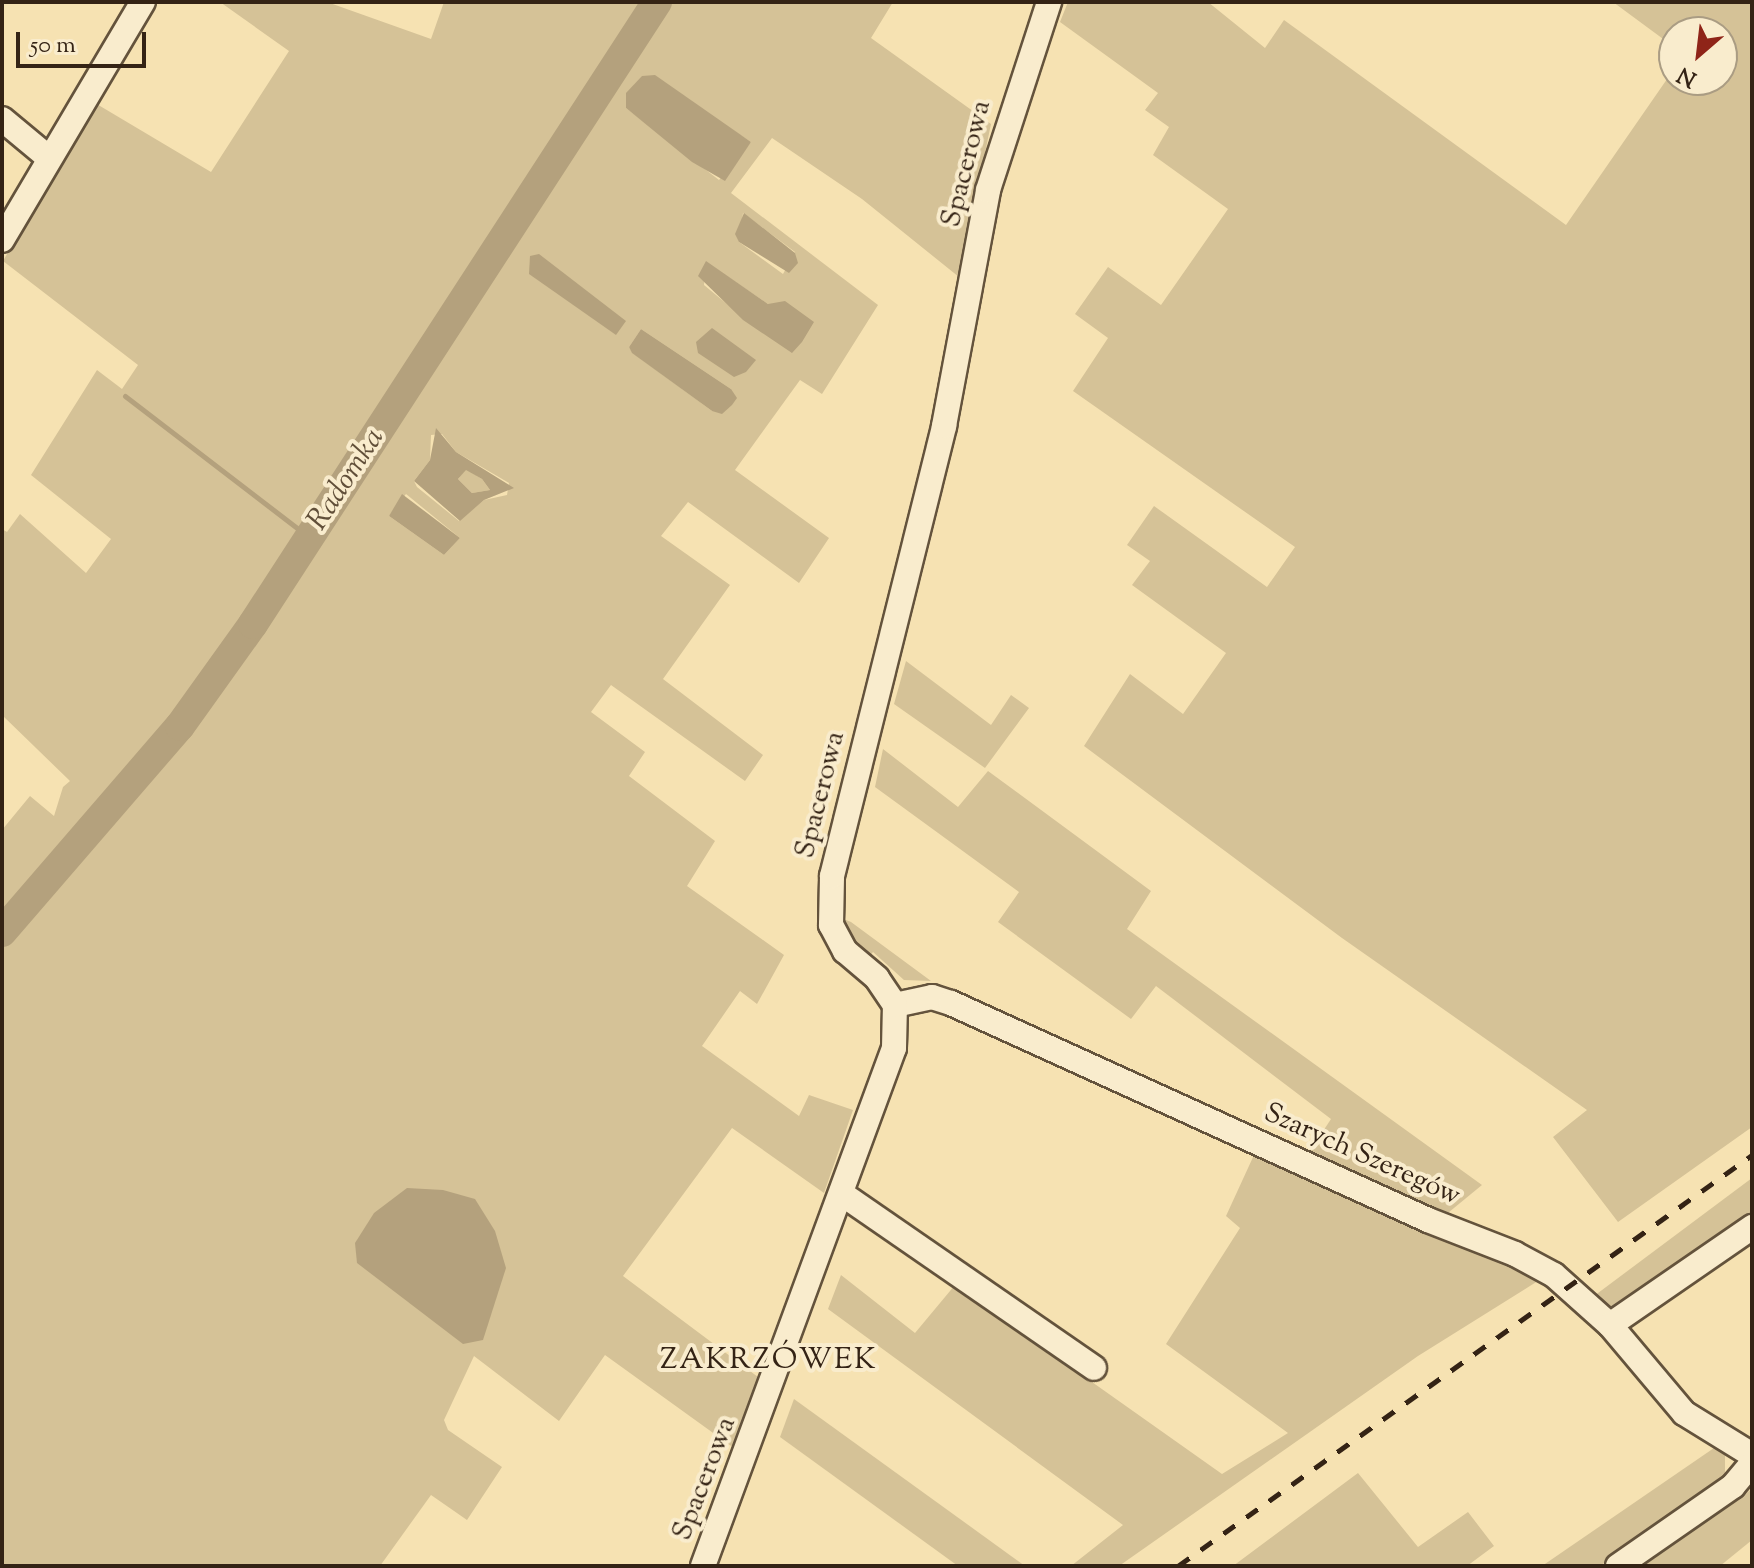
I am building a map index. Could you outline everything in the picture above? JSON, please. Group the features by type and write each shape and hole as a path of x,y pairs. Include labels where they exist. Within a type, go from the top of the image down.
{"street":[{"path":"2,240 143,2"},
{"name":"Spacerowa","path":"703,1566 892,1058 895,1005 877,978 838,942 829,914 830,889 944,426 988,190 1049,2"},
{"path":"2,119 49,158"},
{"name":"Szarych Szeregów","path":"895,1005 927,997 951,1003 1428,1220 1515,1254 1554,1275 1610,1325 1677,1407 1752,1455"},
{"path":"842,1194 1094,1368"},
{"path":"1610,1325 1752,1227"},
{"path":"1618,1566 1733,1486 1752,1463"}],"shaded area":[{"path":"220,2 327,2 431,39 444,2 893,2 871,38 991,124 959,277 862,199 772,138 731,193 878,305 822,394 800,380 735,470 829,538 799,583 688,502 661,536 730,585 663,679 763,755 745,781 611,685 591,712 645,752 629,776 715,841 687,886 784,955 757,1004 740,991 702,1046 799,1116 809,1095 853,1110 824,1193 732,1128 623,1276 758,1377 734,1448 605,1355 559,1421 474,1356 444,1420 448,1430 502,1467 467,1520 431,1495 380,1566 2,1566 2,830 30,796 54,816 63,787 70,781 2,715 2,529 7,532 20,514 86,573 111,539 31,475 97,370 122,389 138,365 3,261 95,103 211,172 289,51","holes":["626,108 705,112 751,142 719,180","743,213 795,252 783,274 739,242","706,262 768,304 757,329 704,285","641,329 731,389 712,411 629,347","442,434 456,452 509,483 507,495 484,500 459,521 417,487 414,481 430,460 431,435","406,494 460,538 444,555 389,516"]},
{"path":"1068,2 1208,2 1265,48 1284,20 1566,225 1658,92 1658,96 1738,96 1738,16 1658,16 1658,35 1613,2 1752,2 1752,1127 1618,1222 1553,1137 1587,1110 1342,938 1084,746 1130,674 1183,714 1226,653 1132,585 1150,561 1127,545 1154,506 1267,587 1295,547 1073,391 1108,338 1075,314 1108,267 1161,305 1228,209 1153,155 1169,127 1145,110 1158,93 1060,22"},
{"path":"655,75 751,142 725,181 692,162 626,108 626,93 642,76"},
{"path":"744,213 795,253 798,263 789,273 739,242 735,234"},
{"path":"539,254 626,321 616,335 529,274 530,256"},
{"path":"706,261 768,304 785,301 814,322 792,353 743,320 698,276"},
{"path":"712,328 756,360 746,372 734,377 698,353 696,342"},
{"path":"641,329 731,389 737,398 732,405 722,414 712,411 632,353 629,347"},
{"path":"436,428 456,452 514,488 484,500 460,521 414,481 430,460","holes":["466,470 482,479 490,490 472,493 458,479"]},
{"path":"466,469 482,479 490,490 472,493 458,479"},
{"path":"402,494 460,538 444,555 389,516"},
{"path":"906,661 991,725 1011,695 1029,708 985,768 894,704"},
{"path":"883,749 958,807 988,771 1151,891 1127,929 1482,1185 1443,1217 1310,1151 1331,1119 1156,986 1131,1019 998,922 1019,892 875,787"},
{"path":"841,918 851,922 931,981 904,980 873,952 869,957 853,942"},
{"path":"1254,1155 1541,1279 1418,1356 1119,1566 1071,1566 1123,1525 828,1309 841,1275 915,1333 955,1285 1222,1474 1288,1433 1166,1344 1240,1228 1226,1216"},
{"path":"1752,1178 1752,1219 1610,1312 1594,1296"},
{"path":"407,1188 443,1190 475,1199 495,1231 506,1268 483,1340 463,1344 357,1263 355,1243 374,1213"},
{"path":"794,1399 1025,1566 958,1566 780,1437"},
{"path":"1714,1448 1725,1454 1725,1479 1600,1566 1542,1566"},
{"path":"1358,1473 1418,1547 1468,1512 1494,1546 1467,1566 1233,1566"},
{"path":"1752,1489 1752,1540 1720,1566 1642,1566"}],"waterway":[{"name":"Radomka","path":"2,932 180,726 253,624 657,2"},
{"path":"125,396 309,537"}],"railway":[{"path":"1178,1566 1752,1155"}],"district":[{"name":"ZAKRZÓWEK","path":"769,1361"}]}
